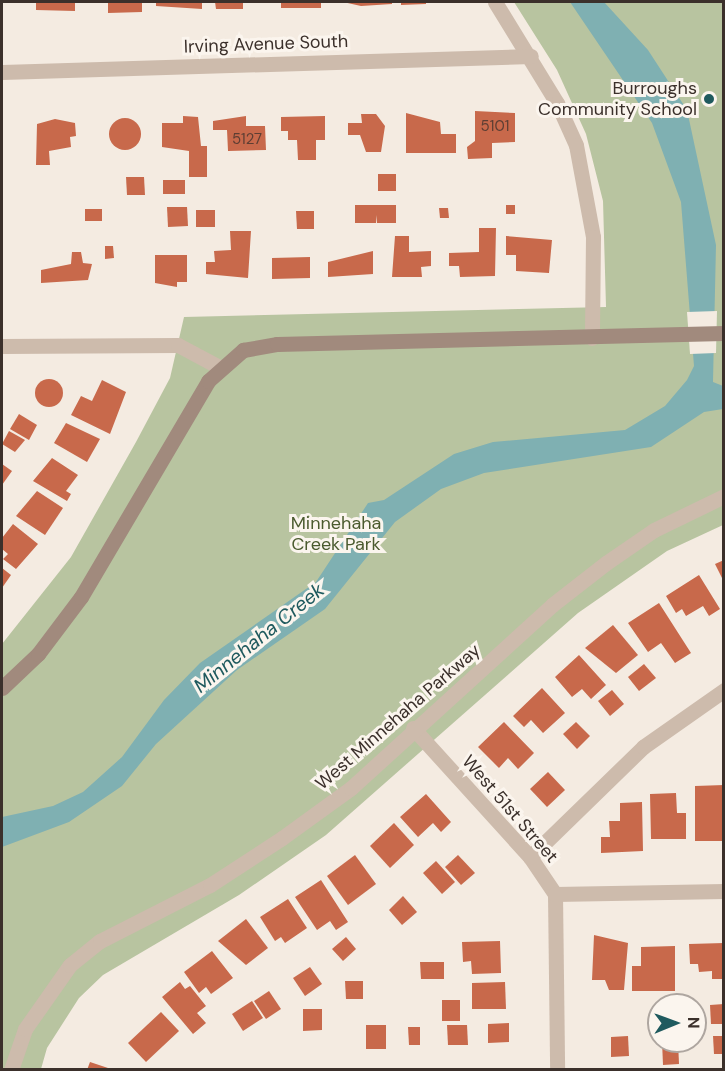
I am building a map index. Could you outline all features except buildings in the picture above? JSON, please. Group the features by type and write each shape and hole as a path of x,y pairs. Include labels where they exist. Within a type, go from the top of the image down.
{"street":[{"path":"495,2 531,56 576,145 589,196 592,338"},
{"name":"Irving Avenue South","path":"2,72 531,56"},
{"path":"2,688 38,654 81,597 219,367 243,350 277,344 723,333"},
{"path":"2,346 178,345 219,367"},
{"name":"West Minnehaha Parkway","path":"11,1070 25,1029 70,965 100,941 210,885 282,838 351,788 413,728 606,562 654,530 723,496"},
{"path":"530,856 644,747 723,690"},
{"name":"West 51st Street","path":"413,728 530,856 555,894"},
{"path":"557,1070 555,894 723,891"}],"green space":[{"name":"Minnehaha Creek Park","path":"514,2 723,2 723,525 667,551 578,613 326,835 239,895 103,975 79,998 47,1048 41,1069 2,1070 2,644 71,557 136,442 170,378 184,317 606,307 603,201 586,134 557,70"}],"water":[{"name":"Minnehaha Creek","path":"570,2 604,2 648,50 687,110 716,245 713,382 723,386 723,409 704,412 651,447 484,473 441,489 395,522 325,609 237,670 156,744 122,786 69,822 2,847 2,817 53,806 83,792 122,757 164,700 200,663 316,582 368,503 384,500 454,454 493,442 625,430 665,406 687,380 694,366 681,202 652,123"}],"pier":[{"path":"717,311 716,353 690,354 687,312"}],"place":[{"name":"Burroughs Community School","path":"709,99"}]}
